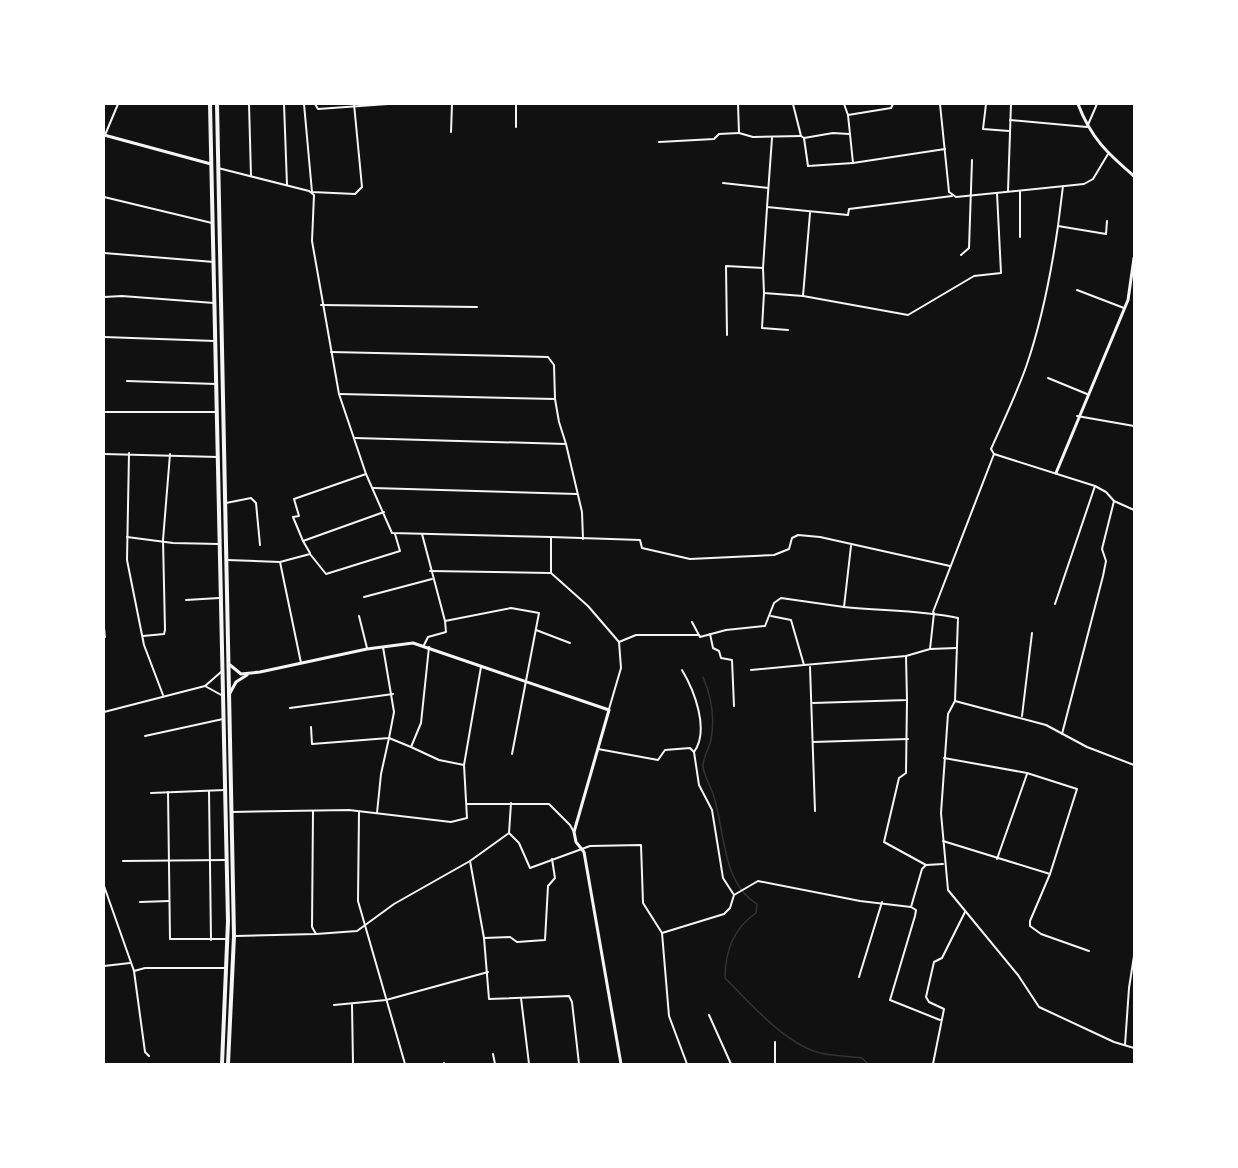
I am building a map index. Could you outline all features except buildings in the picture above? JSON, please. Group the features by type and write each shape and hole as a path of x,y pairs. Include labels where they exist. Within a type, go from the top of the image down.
{"highway":[{"path":"210,104 227,939 222,1065"},
{"path":"210,109 217,106 230,665 234,936 228,1065"},
{"path":"220,600 228,601"},
{"path":"224,778 232,778"},
{"path":"225,1020 231,1020"}],"street":[{"path":"118,104 104,135 212,164"},
{"path":"249,104 251,176"},
{"path":"284,104 287,185"},
{"path":"304,104 312,192 315,198 312,241 321,305 339,394 366,474 395,534 400,551 326,574 310,554 293,518 299,516 294,499 366,474"},
{"path":"315,104 318,109 388,104"},
{"path":"451,132 452,104"},
{"path":"516,104 516,127"},
{"path":"738,104 740,133"},
{"path":"793,104 803,137 808,166 945,149"},
{"path":"844,104 848,115 853,162"},
{"path":"848,115 891,108 893,104"},
{"path":"940,104 952,196"},
{"path":"986,104 983,129 1009,131"},
{"path":"1008,192 1011,104"},
{"path":"1078,104 1086,127 1108,154 1134,176"},
{"path":"1086,127 1097,104"},
{"path":"218,168 312,192 355,194 361,190 354,105"},
{"path":"1010,120 1086,127"},
{"path":"659,142 714,139 719,134 740,133 753,137 772,138 832,133 849,134"},
{"path":"772,138 763,268 762,328 788,330"},
{"path":"767,207 848,215 849,209 1089,182 1108,154"},
{"path":"961,255 969,248 972,160"},
{"path":"723,183 768,188"},
{"path":"930,649 934,613 993,454 991,449 1025,368 1039,324 1051,276 1063,186"},
{"path":"1020,190 1020,237"},
{"path":"764,293 803,296 908,315 974,276 1001,273 997,193"},
{"path":"104,197 213,223"},
{"path":"803,296 810,213"},
{"path":"1058,226 1106,234 1107,222"},
{"path":"104,253 214,262"},
{"path":"1056,473 1077,416 1124,308 1133,277 1134,258"},
{"path":"727,335 726,266 763,268"},
{"path":"1077,290 1124,308"},
{"path":"104,297 122,296 214,303"},
{"path":"321,305 477,307"},
{"path":"104,337 215,341"},
{"path":"331,352 548,357 555,365 555,399 582,512 583,539"},
{"path":"1048,378 1087,394"},
{"path":"127,381 216,384"},
{"path":"339,394 555,399"},
{"path":"104,412 217,412"},
{"path":"1077,416 1134,426"},
{"path":"354,438 567,444"},
{"path":"129,453 127,560 142,636 163,694"},
{"path":"104,454 218,457"},
{"path":"142,636 164,634 165,630 163,540 170,454"},
{"path":"993,454 1095,486 1106,492 1113,501 1134,510"},
{"path":"1055,604 1095,486"},
{"path":"373,488 577,494"},
{"path":"226,503 251,498 256,503 260,544"},
{"path":"1062,734 1103,576 1106,561 1102,549 1113,501"},
{"path":"303,541 384,512"},
{"path":"395,534 640,540 642,548 690,560 774,555 789,549 792,538 798,535 820,537 851,546 950,566"},
{"path":"422,534 446,632 428,637 424,645"},
{"path":"127,537 173,543 219,543"},
{"path":"551,537 551,573"},
{"path":"844,607 851,546"},
{"path":"227,560 280,562 310,554"},
{"path":"280,562 301,663"},
{"path":"430,571 551,573 588,606 619,642 621,668 574,832"},
{"path":"364,597 432,579"},
{"path":"619,642 636,635 698,635 765,626 774,603 781,598 903,614 934,613 958,618 955,700 948,714 944,758 943,841 948,890 1018,975 1039,1007 1050,1014 1134,1048"},
{"path":"186,600 220,600"},
{"path":"445,621 497,609 522,608 539,613 512,754"},
{"path":"359,616 367,650"},
{"path":"770,616 791,620 804,665"},
{"path":"692,622 698,635"},
{"path":"104,628 105,637"},
{"path":"536,630 570,643"},
{"path":"1022,716 1032,633"},
{"path":"710,634 713,648 719,651 721,658 732,660 734,706"},
{"path":"230,665 241,674 252,673 402,643 424,645 526,683 609,710"},
{"path":"377,813 381,774 394,712 393,694 383,647"},
{"path":"411,747 421,723 429,647"},
{"path":"751,670 859,658 906,656 930,649 957,648"},
{"path":"906,656 908,740 906,773 899,778 884,842 926,865 944,864"},
{"path":"810,665 815,811"},
{"path":"232,812 359,812 451,822 467,818 464,765 481,667"},
{"path":"682,670 695,696 698,713 698,747 694,752"},
{"path":"104,712 163,694 205,686 222,671"},
{"path":"230,693 236,682 252,673"},
{"path":"205,686 223,696"},
{"path":"290,708 393,694"},
{"path":"813,703 907,700"},
{"path":"955,700 1022,716 1087,747 1134,765"},
{"path":"146,736 223,719"},
{"path":"311,727 312,744 389,738 439,760 464,765"},
{"path":"813,742 908,740"},
{"path":"598,748 658,760 665,750 690,748 694,752 699,785 712,810 723,878 734,895"},
{"path":"944,758 1027,773 1077,789 1050,874 1030,926 1041,934 1089,951"},
{"path":"997,859 1027,773"},
{"path":"151,793 225,790"},
{"path":"209,791 211,940"},
{"path":"168,792 170,939 227,939"},
{"path":"467,804 510,803 553,806 574,832 584,852 621,1065"},
{"path":"510,803 509,832 519,843 530,868 581,848 641,845 643,903 662,933 669,1016 687,1065"},
{"path":"313,811 312,927 316,934"},
{"path":"359,812 358,901 405,1065"},
{"path":"234,936 357,931 390,907 470,861 509,832"},
{"path":"943,841 1050,874"},
{"path":"484,938 510,937 517,942 545,939 548,886 555,878 552,859"},
{"path":"123,861 226,860"},
{"path":"470,861 484,938 490,1000 569,996 579,1065"},
{"path":"911,907 920,873 926,865"},
{"path":"662,933 724,914 730,908 734,895 758,881 860,901 911,907 916,910 915,916 890,1000 940,1020"},
{"path":"104,886 134,971 145,1052 149,1056"},
{"path":"140,902 169,901"},
{"path":"859,976 882,902"},
{"path":"933,1065 942,1006 929,1002 926,997 934,962 942,958 966,911"},
{"path":"1125,1045 1134,956"},
{"path":"104,966 131,963"},
{"path":"134,971 145,968 227,968"},
{"path":"334,1005 386,1000 488,972"},
{"path":"521,998 529,1065"},
{"path":"352,1005 353,1065"},
{"path":"709,1015 731,1065"},
{"path":"775,1065 776,1041"},
{"path":"493,1054 495,1065"}],"waterway":[{"path":"703,677 711,700 713,716 711,740 703,763 704,770 718,811 726,856 731,870 746,895 757,904 756,913 748,919 732,941 725,968 725,978 769,1022 794,1041 820,1053 862,1058 868,1064"}]}
